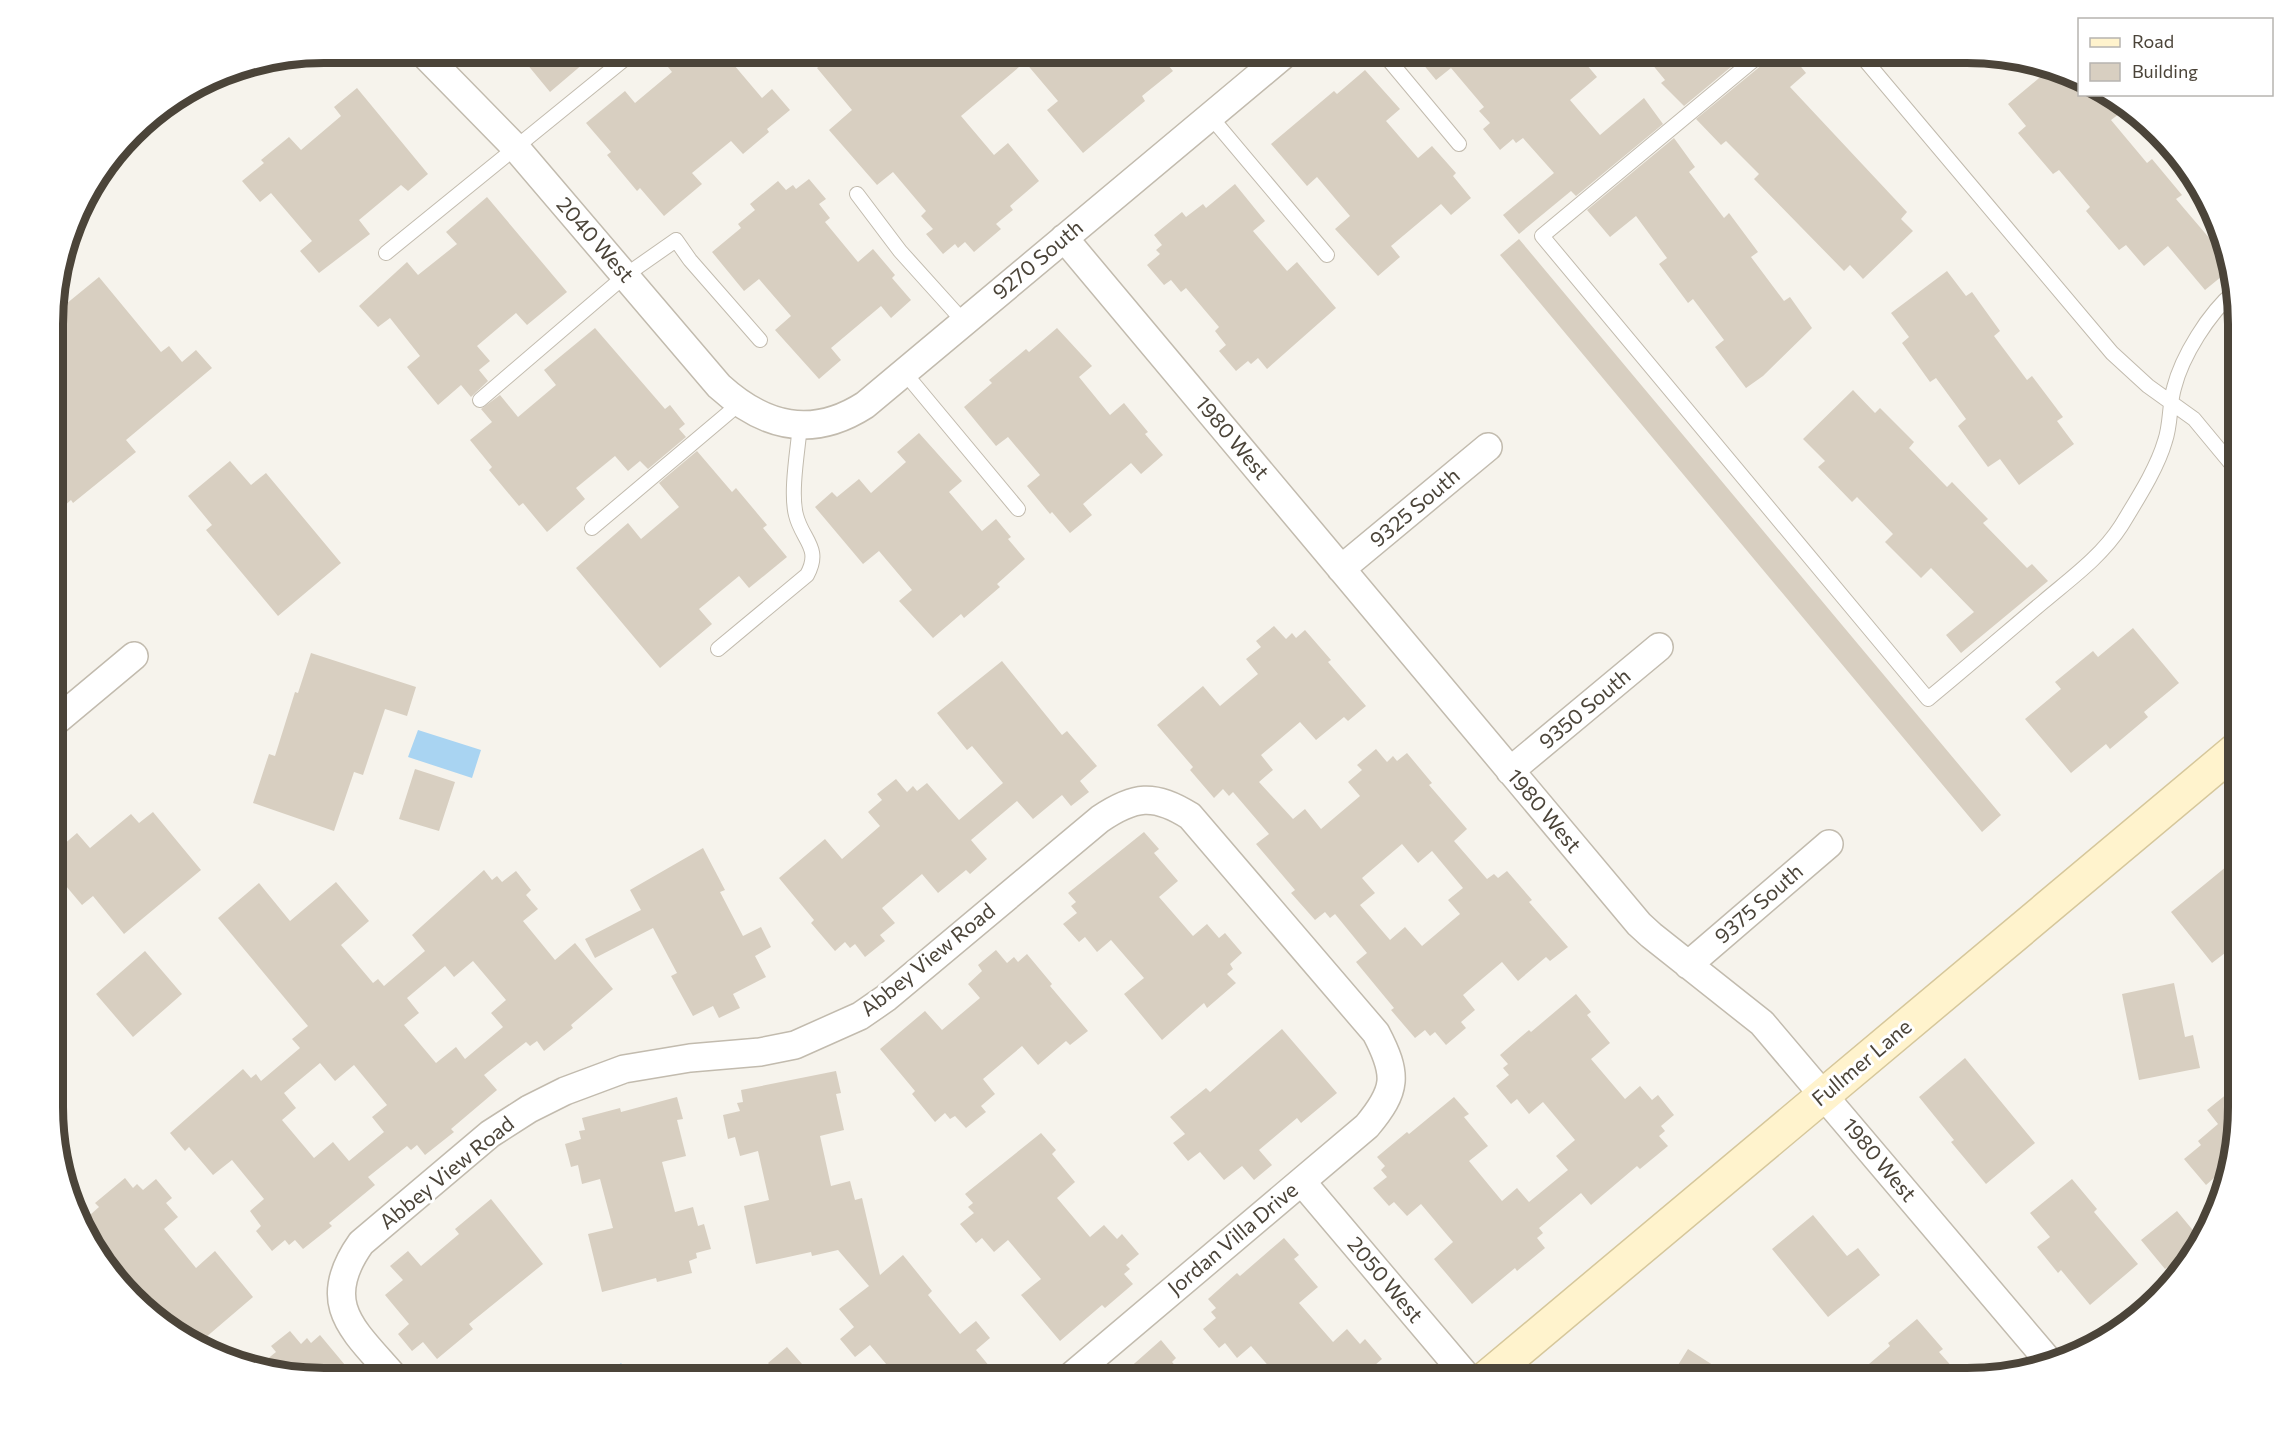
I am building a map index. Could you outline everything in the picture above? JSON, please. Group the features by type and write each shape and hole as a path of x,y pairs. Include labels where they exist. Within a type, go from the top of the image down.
{"street":[{"name":"2040 West","path":"434,63 516,148 719,386 739,404 772,420"},
{"name":"9270 South","path":"772,420 800,425 827,423 847,416 865,405 1210,116 1266,63"},
{"name":"1980 West","path":"1064,238 1639,924 1762,1023 2044,1356"},
{"name":"9325 South","path":"1341,569 1488,447"},
{"name":"9350 South","path":"1510,771 1659,647"},
{"path":"63,715 134,656"},
{"name":"Fullmer Lane","path":"1498,1368 2228,756"},
{"name":"Abbey View Road","path":"387,1368 350,1325 342,1309 340,1294 348,1262 361,1243 490,1134 529,1109 565,1091 624,1069 690,1058 760,1052 795,1045 860,1016 895,990 1100,819 1117,807 1134,800 1154,800 1173,805 1190,816 1197,824 1376,1033 1386,1053 1391,1073 1390,1093"},
{"name":"9375 South","path":"1688,965 1829,844"},
{"name":"Jordan Villa Drive","path":"1081,1368 1367,1126 1381,1110 1390,1093"},
{"name":"2050 West","path":"1302,1182 1460,1368"}],"lane":[{"path":"386,253 619,63"},
{"path":"1392,63 1459,144"},
{"path":"1749,63 1542,236 1928,699 2081,570 2109,543 2158,459 2165,441 2179,374 2207,321 2226,298"},
{"path":"1868,63 2112,353 2148,386 2172,401 2194,419 2228,460"},
{"path":"1210,116 1327,255"},
{"path":"857,194 900,251 964,322"},
{"path":"480,400 626,275 676,240 690,260 760,340"},
{"path":"904,372 1018,509"},
{"path":"592,528 739,404"},
{"path":"718,649 807,575 813,564 813,552 796,514 794,500 800,425"}],"water":[{"path":"418,730 481,750 472,778 408,757"},
{"path":"621,1363 625,1368 615,1368"}],"building":[{"path":"526,63 584,63 550,92"},
{"path":"665,63 732,63 762,98 772,89 790,110 767,129 769,132 743,154 731,141 692,173 702,184 664,216 640,188 637,191 607,155 611,152 586,123 625,91 635,103 672,72"},
{"path":"1024,63 961,116 994,155 1008,143 1039,181 1010,206 1013,210 996,224 1001,229 974,252 965,242 958,248 955,244 943,254 926,234 933,229 921,216 926,211 893,172 877,185 829,130 852,110 817,68 822,64"},
{"path":"1026,63 1166,63 1173,71 1142,96 1145,101 1083,153 1047,110 1058,101"},
{"path":"1422,63 1585,63 1597,77 1570,100 1600,135 1644,98 1663,124 1576,196 1571,191 1519,234 1503,215 1554,173 1523,138 1516,143 1513,139 1500,150 1483,129 1490,123 1479,111 1484,107 1451,68 1436,80"},
{"path":"1651,63 1736,63 1684,106 1661,83 1665,80"},
{"path":"1764,63 1798,63 1806,73 1790,87 1907,212 1901,219 1913,231 1863,279 1850,265 1844,271 1754,179 1759,174 1726,141 1721,145 1696,119"},
{"path":"1365,70 1400,109 1386,121 1418,158 1432,146 1456,173 1453,176 1471,198 1451,215 1441,204 1391,246 1400,257 1378,276 1335,229 1350,216 1317,177 1307,186 1271,144 1334,91 1337,94"},
{"path":"2043,75 2078,88 2078,96 2094,96 2115,109 2119,114 2111,120 2147,163 2152,159 2182,195 2176,199 2216,246 2223,275 2205,290 2168,246 2144,266 2126,245 2119,250 2086,211 2090,207 2059,170 2053,174 2018,133 2026,126 2008,104"},
{"path":"357,88 428,174 408,191 401,185 359,220 370,234 319,273 300,251 312,241 271,193 260,202 242,181 264,163 261,160 289,137 301,150 341,116 334,107"},
{"path":"1674,138 1695,167 1689,172 1724,218 1729,213 1758,252 1751,257 1784,301 1790,297 1812,328 1763,376 1746,388 1715,347 1724,340 1693,299 1688,303 1659,264 1667,258 1636,216 1610,237 1587,210"},
{"path":"809,179 826,199 819,204 830,218 825,222 858,262 873,249 895,275 892,278 911,300 891,318 881,306 831,348 841,360 819,379 775,330 791,316 759,279 744,291 712,252 741,228 738,224 755,210 750,204 778,181 786,190 793,185 796,189"},
{"path":"1235,184 1265,221 1253,231 1287,271 1297,262 1336,308 1267,369 1258,358 1251,364 1248,361 1236,371 1219,351 1226,345 1215,331 1219,327 1186,288 1181,292 1171,280 1164,285 1147,265 1160,254 1156,250 1162,245 1154,235 1182,212 1186,217 1203,204 1206,208"},
{"path":"487,197 567,292 527,325 516,313 477,346 490,361 479,370 488,381 471,397 461,385 438,405 407,367 420,356 390,318 378,327 359,306 407,262 418,275 457,244 446,232"},
{"path":"1519,239 2001,815 1982,832 1500,255"},
{"path":"1947,271 1966,296 1972,292 2000,331 1994,336 2027,380 2032,376 2063,417 2057,421 2074,444 2019,485 2000,459 1988,467 1958,426 1966,419 1936,378 1930,382 1902,343 1909,337 1891,313"},
{"path":"99,277 161,352 169,346 182,362 196,350 212,368 126,440 136,452 73,503 71,500 63,507 63,324 64,306"},
{"path":"595,328 665,409 670,405 685,424 679,429 686,437 648,469 640,461 628,471 615,456 576,488 585,499 547,532 523,503 519,506 489,470 492,467 470,440 492,422 481,409 500,395 518,417 556,385 544,370"},
{"path":"1057,328 1092,366 1079,377 1110,415 1124,403 1148,432 1145,434 1163,455 1141,474 1131,463 1083,504 1092,515 1070,533 1052,512 1050,514 1027,486 1040,475 1008,437 996,446 964,407 992,383 989,380 1026,349 1029,352"},
{"path":"1853,390 1875,413 1880,408 1914,442 1909,448 1947,487 1952,482 1988,519 1983,523 2027,568 2032,564 2048,581 1961,653 1946,635 1974,612 1931,568 1921,578 1885,542 1893,534 1857,497 1852,502 1818,467 1825,461 1803,439"},
{"path":"919,433 962,481 949,492 982,531 996,519 1011,537 1008,539 1025,559 997,584 1000,587 964,618 961,614 933,638 899,601 912,590 879,551 863,564 815,507 832,492 837,497 859,479 871,493 906,462 897,452"},
{"path":"697,451 732,492 736,488 767,525 763,528 787,557 749,588 739,576 699,609 712,624 660,668 576,568 628,523 641,539 679,507 659,483"},
{"path":"230,461 251,485 266,473 341,563 278,616 206,530 212,525 188,496"},
{"path":"1274,626 1286,639 1292,633 1296,638 1305,630 1331,660 1328,662 1366,706 1348,721 1344,717 1316,740 1300,722 1261,755 1273,770 1259,782 1293,819 1305,809 1321,829 1360,796 1348,782 1362,770 1357,765 1376,749 1387,762 1393,756 1397,761 1407,753 1432,783 1429,785 1467,829 1454,841 1487,879 1494,874 1498,878 1507,871 1532,900 1529,902 1568,947 1550,961 1546,957 1518,981 1502,962 1463,995 1475,1010 1461,1022 1466,1028 1446,1045 1435,1032 1430,1036 1425,1030 1415,1038 1391,1010 1394,1008 1356,962 1367,953 1335,914 1330,918 1325,912 1315,920 1291,893 1295,890 1256,844 1269,834 1233,792 1229,796 1223,789 1214,798 1190,770 1193,767 1157,725 1203,686 1220,706 1258,674 1246,659 1261,647 1256,641","holes":["1402,844 1418,863 1432,851 1463,888 1448,900 1460,914 1422,946 1405,927 1390,940 1360,905 1375,893 1362,878"]},
{"path":"2133,628 2179,683 2144,712 2148,717 2110,749 2106,744 2071,773 2025,719 2061,689 2055,682 2093,651 2098,657"},
{"path":"311,653 416,687 407,716 385,709 363,775 354,772 334,831 253,803 269,754 275,756 295,692 298,693"},
{"path":"1002,661 1062,735 1067,731 1097,766 1080,781 1089,792 1071,806 1062,795 1033,819 1017,801 971,840 987,859 970,874 966,870 938,893 922,874 882,908 895,923 880,935 885,941 865,957 855,944 850,948 845,942 835,951 811,923 814,920 779,878 825,839 842,859 880,826 868,812 882,800 877,794 896,779 907,792 913,786 917,791 927,783 959,820 1003,783 972,746 967,750 937,713"},
{"path":"415,769 455,782 439,831 399,819"},
{"path":"153,812 201,870 124,934 93,896 82,905 63,882 63,845 77,833 90,848 131,814 139,823"},
{"path":"1144,832 1159,849 1154,853 1178,881 1159,897 1193,936 1207,924 1219,938 1225,933 1242,953 1230,964 1233,969 1227,974 1236,983 1207,1008 1204,1003 1162,1040 1124,994 1144,978 1111,940 1097,952 1085,937 1079,942 1063,924 1077,913 1071,906 1076,902 1068,893"},
{"path":"703,848 725,890 720,892 743,936 761,927 771,947 755,956 766,977 733,994 740,1008 719,1018 713,1006 693,1016 671,976 677,973 653,928 595,958 585,939 641,910 630,890"},
{"path":"2228,865 2228,951 2212,963 2171,912"},
{"path":"484,870 492,880 497,876 502,882 516,871 531,890 526,895 538,909 523,921 555,960 575,943 613,989 571,1025 573,1028 544,1051 537,1041 530,1046 526,1042 484,1075 497,1090 451,1129 454,1132 425,1155 417,1145 411,1150 407,1146 368,1177 375,1185 329,1223 332,1226 303,1249 295,1240 289,1245 285,1240 272,1251 256,1231 261,1226 250,1211 264,1199 232,1160 213,1175 189,1147 185,1151 170,1133 243,1069 251,1078 256,1074 261,1081 300,1048 292,1039 308,1026 218,918 259,883 290,921 336,882 369,921 341,945 373,983 378,979 384,986 425,951 412,935","holes":["473,961 506,1000 491,1013 503,1027 465,1059 456,1047 436,1063 404,1025 419,1013 407,998 445,966 454,977","320,1063 335,1081 354,1065 387,1105 372,1117 384,1132 349,1161 333,1142 314,1158 282,1120 296,1108 284,1093"]},
{"path":"996,950 1007,963 1014,957 1018,962 1027,954 1052,984 1050,986 1088,1031 1070,1045 1066,1041 1038,1065 1022,1046 983,1079 995,1094 981,1106 986,1112 966,1128 955,1116 950,1119 945,1113 935,1122 912,1094 915,1091 880,1049 925,1011 942,1030 980,998 968,984 982,971 978,965"},
{"path":"145,951 182,994 133,1037 96,994"},
{"path":"2174,983 2185,1037 2193,1035 2200,1068 2139,1080 2122,994"},
{"path":"1576,994 1591,1012 1587,1015 1610,1043 1591,1059 1625,1099 1640,1086 1652,1100 1658,1095 1674,1115 1661,1126 1665,1131 1659,1136 1668,1146 1640,1169 1637,1166 1591,1205 1581,1193 1539,1228 1543,1233 1537,1238 1545,1248 1517,1271 1515,1268 1472,1304 1434,1259 1453,1242 1421,1204 1407,1216 1394,1202 1389,1206 1373,1188 1387,1177 1381,1170 1385,1166 1377,1157 1454,1097 1469,1114 1464,1117 1488,1146 1469,1161 1502,1201 1517,1188 1529,1202 1568,1170 1556,1156 1575,1140 1543,1102 1529,1114 1517,1099 1511,1104 1496,1086 1509,1075 1503,1068 1508,1064 1500,1055"},
{"path":"1282,1029 1337,1093 1301,1123 1297,1118 1259,1150 1272,1165 1254,1180 1242,1166 1224,1180 1200,1152 1188,1161 1173,1143 1185,1134 1170,1117 1206,1088 1210,1092"},
{"path":"1965,1058 2035,1143 1986,1184 1951,1142 1954,1140 1919,1097"},
{"path":"836,1071 841,1093 836,1094 844,1130 820,1136 831,1186 850,1181 855,1200 862,1198 880,1275 903,1255 932,1291 928,1295 960,1334 976,1321 990,1338 976,1350 990,1367 890,1368 870,1345 855,1357 840,1339 854,1327 839,1309 869,1286 838,1250 812,1256 811,1252 756,1264 744,1206 769,1200 758,1151 740,1156 735,1137 728,1139 723,1115 740,1111 737,1103 743,1102 741,1090"},
{"path":"2228,1093 2226,1141 2219,1173 2206,1185 2184,1159 2201,1145 2198,1141 2218,1124 2207,1110"},
{"path":"677,1097 683,1119 677,1120 686,1156 662,1162 675,1212 693,1207 698,1226 704,1224 711,1249 696,1253 697,1258 689,1261 692,1273 657,1282 656,1278 602,1292 588,1234 613,1228 600,1179 582,1184 578,1165 571,1167 565,1144 581,1139 579,1131 585,1130 582,1118 620,1108 621,1112"},
{"path":"1041,1133 1056,1150 1052,1154 1075,1182 1057,1198 1090,1237 1104,1225 1117,1239 1122,1234 1139,1254 1126,1265 1130,1269 1124,1274 1133,1284 1105,1308 1102,1305 1060,1341 1021,1295 1041,1279 1008,1240 994,1252 982,1238 976,1243 960,1224 974,1213 968,1207 973,1203 965,1194"},
{"path":"125,1178 133,1188 137,1184 143,1190 156,1179 172,1198 166,1203 178,1217 164,1229 196,1268 215,1251 253,1297 204,1339 193,1333 139,1292 117,1266 98,1238 88,1217 99,1207 95,1203"},
{"path":"2072,1179 2097,1209 2094,1212 2138,1264 2090,1305 2061,1270 2058,1273 2037,1247 2050,1237 2030,1213"},
{"path":"491,1199 543,1264 469,1324 473,1329 437,1359 423,1342 412,1351 398,1334 409,1324 385,1295 403,1280 390,1266 408,1251 421,1266 459,1234 455,1229"},
{"path":"2177,1211 2195,1233 2181,1256 2165,1269 2141,1240"},
{"path":"1813,1215 1847,1256 1858,1248 1880,1275 1828,1317 1772,1249"},
{"path":"1284,1238 1299,1255 1294,1259 1318,1287 1299,1303 1333,1342 1347,1329 1360,1344 1365,1339 1382,1359 1372,1368 1270,1368 1251,1346 1237,1358 1225,1343 1219,1348 1203,1329 1216,1318 1211,1312 1216,1308 1208,1299 1237,1273 1240,1276"},
{"path":"1917,1319 1943,1349 1939,1352 1953,1368 1872,1368 1869,1364 1890,1346 1888,1343"},
{"path":"290,1331 301,1344 307,1338 311,1343 320,1335 345,1365 341,1368 324,1368 290,1366 265,1361 276,1352 271,1346"},
{"path":"1161,1340 1176,1358 1172,1362 1177,1368 1129,1368"},
{"path":"787,1347 802,1364 797,1368 773,1368 768,1363"},
{"path":"1688,1349 1717,1368 1676,1368"}]}
